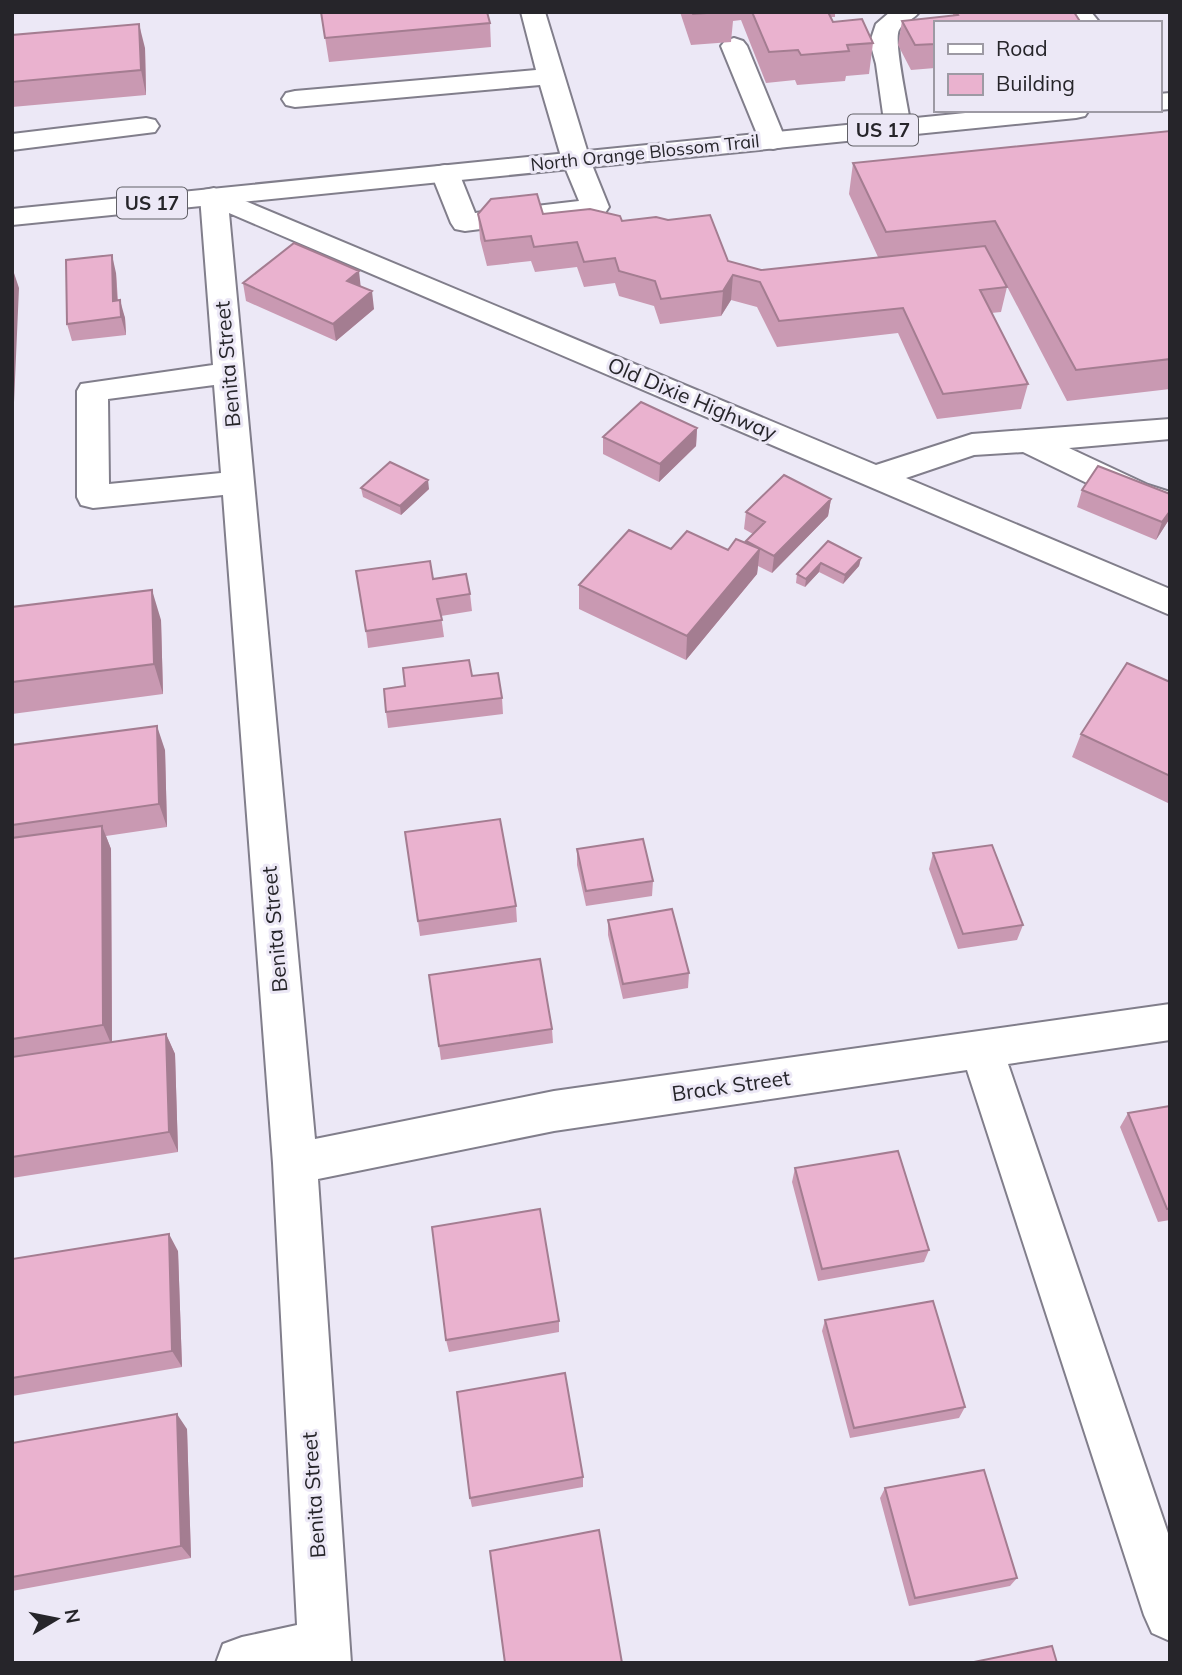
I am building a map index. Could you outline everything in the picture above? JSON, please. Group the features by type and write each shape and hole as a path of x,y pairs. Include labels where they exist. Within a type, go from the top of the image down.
{"street":[{"path":"445,173 465,223 595,207 576,160 533,12"},
{"path":"898,128 889,64 883,42 888,24 906,12"},
{"path":"734,46 773,141"},
{"path":"295,99 550,76"},
{"name":"North Orange Blossom Trail","path":"214,196 1056,112"},
{"path":"12,142 146,125"},
{"name":"US 17","path":"12,218 214,196"},
{"name":"Benita Street","path":"214,196 295,1163 325,1654"},
{"name":"Old Dixie Highway","path":"214,196 1170,603"},
{"path":"229,373 92,391 93,498 238,482"},
{"path":"874,477 972,445 1170,429"},
{"path":"1028,441 1136,493 1170,504"},
{"name":"Brack Street","path":"295,1163 554,1111 1170,1022"},
{"path":"982,1051 1170,1615"},
{"path":"242,1663 325,1654"}],"building":[{"path":"321,12 487,12 490,23 325,38"},
{"path":"752,12 828,12 833,22 862,19 873,43 847,45 849,51 801,55 798,50 769,52"},
{"path":"956,12 1074,12 1080,21 934,21 934,44 915,45 902,21 958,15"},
{"path":"139,24 141,70 12,82 12,35"},
{"path":"1170,131 1170,359 1076,370 995,221 886,232 853,163"},
{"path":"537,194 543,214 590,209 620,216 622,221 656,217 668,220 710,215 728,261 761,270 985,246 1007,287 980,290 1028,384 943,394 903,308 779,321 760,282 733,275 723,291 661,299 655,281 619,271 615,258 584,262 577,242 534,247 531,236 485,241 478,214 491,199"},
{"path":"294,243 359,271 347,281 372,291 333,324 243,283"},
{"path":"112,255 113,301 120,300 121,317 67,324 66,260"},
{"path":"641,402 697,428 660,464 603,437"},
{"path":"390,462 428,480 400,506 361,488"},
{"path":"1098,466 1170,494 1170,511 1162,522 1082,490"},
{"path":"784,475 831,499 774,556 746,541 765,522 746,512"},
{"path":"629,530 671,549 687,531 728,550 736,539 760,549 687,636 579,585"},
{"path":"828,541 861,558 845,575 821,563 806,579 797,574"},
{"path":"430,561 433,579 466,574 470,594 437,599 442,620 366,631 356,571"},
{"path":"152,590 154,664 12,682 12,607"},
{"path":"469,660 472,676 498,673 502,698 386,712 384,689 405,686 403,668"},
{"path":"1127,663 1170,682 1170,776 1081,734"},
{"path":"157,726 159,804 12,825 12,745"},
{"path":"500,819 516,906 418,921 405,832"},
{"path":"102,826 103,1025 12,1039 12,838"},
{"path":"643,839 653,881 586,891 577,849"},
{"path":"992,845 1023,925 963,934 933,853"},
{"path":"672,909 689,973 623,984 608,920"},
{"path":"540,959 552,1029 439,1046 429,975"},
{"path":"166,1034 169,1132 12,1157 12,1057"},
{"path":"1170,1106 1170,1209 1167,1209 1128,1113"},
{"path":"898,1151 929,1250 822,1269 795,1168"},
{"path":"540,1209 559,1321 446,1340 432,1227"},
{"path":"169,1234 172,1351 12,1378 12,1259"},
{"path":"933,1301 965,1407 854,1428 825,1320"},
{"path":"565,1373 583,1477 470,1498 457,1392"},
{"path":"177,1414 181,1546 12,1577 12,1443"},
{"path":"984,1470 1017,1578 915,1598 885,1488"},
{"path":"599,1530 622,1663 505,1663 490,1551"},
{"path":"1052,1646 1057,1663 969,1663"}]}
